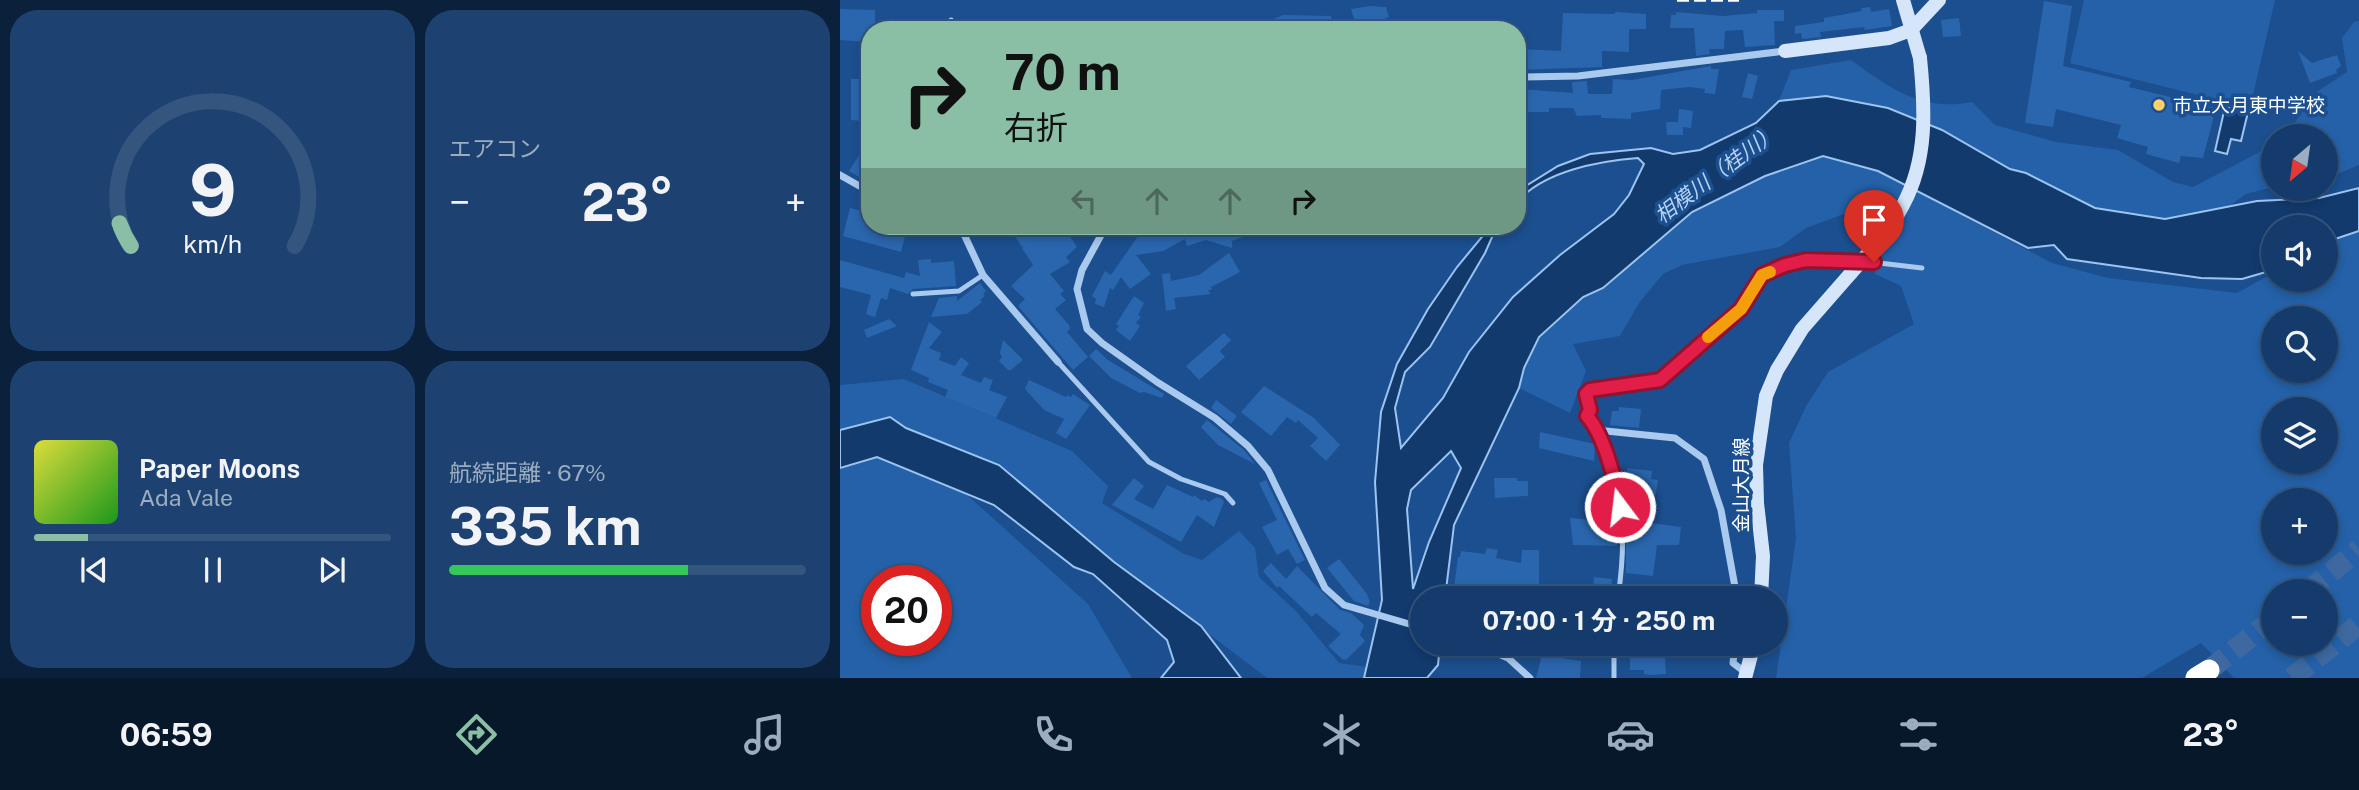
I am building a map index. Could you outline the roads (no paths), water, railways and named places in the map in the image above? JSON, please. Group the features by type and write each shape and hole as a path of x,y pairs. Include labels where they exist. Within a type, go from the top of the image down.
{"main road":[{"path":"1903,0 1911,30"},
{"path":"1785,51 1889,38 1911,30 1939,0"},
{"name":"金山大月線","path":"1762,586 1763,556 1756,465 1766,396 1777,370 1802,329 1851,274 1903,205 1921,158 1925,103 1920,58 1911,30"},
{"path":"1746,676 1751,656"}],"street":[{"path":"1526,77 1578,76 1785,51"},
{"path":"840,175 861,187"},
{"path":"964,235 983,275 1058,362"},
{"path":"1100,235 1082,270 1077,289 1087,329 1102,343 1157,382 1215,418 1248,446 1268,470 1325,588 1344,605 1410,624"},
{"path":"1596,430 1675,438 1704,459 1721,510 1735,586"},
{"path":"1503,656 1530,678"},
{"path":"1734,656 1733,663 1746,676"}],"lane":[{"path":"1619,586 1624,527 1617,487 1596,430 1587,416 1590,410 1586,394 1590,390 1660,380 1741,309 1762,275 1785,265 1806,260 1845,259 1922,268"},
{"path":"913,294 959,291 983,275"},
{"path":"1058,362 1149,462 1181,479 1225,494 1233,503"},
{"path":"1614,656 1614,678"}],"water":[{"name":"相模川（桂川）","path":"1826,96 1888,108 1942,130 2010,169 2026,173 2095,208 2165,219 2257,201 2338,201 2338,193 2359,188 2359,231 2338,238 2338,215 2261,215 2261,273 2242,279 2201,278 2067,259 2054,245 2028,248 1878,171 1823,156 1765,176 1692,212 1603,288 1583,297 1539,337 1524,368 1519,388 1454,525 1446,586 1414,586 1429,542 1461,468 1451,451 1411,490 1407,509 1413,586 1410,586 1410,656 1439,656 1438,665 1427,678 1364,678 1382,600 1375,482 1381,412 1397,364 1428,309 1484,235 1493,235 1430,347 1405,372 1395,408 1401,448 1443,398 1469,352 1513,297 1560,255 1614,214 1629,195 1644,164 1638,158 1606,162 1557,175 1526,193 1526,186 1558,166 1590,154 1651,148 1673,154 1700,150 1756,123 1779,101"},
{"path":"2225,107 2248,112 2241,141 2231,139 2227,154 2215,151"},
{"path":"890,417 906,428 999,465 1114,562 1201,626 1241,678 1161,678 1174,662 1167,640 1093,574 1074,567 994,505 877,457 840,468 840,430"}],"tunnel":[{"path":"2323,579 2359,549"},
{"path":"2292,678 2359,624"},
{"path":"2209,670 2261,629"}],"railway":[{"path":"1677,0 1739,0"}],"place":[{"name":"市立大月東中学校","path":"2159,105"}]}
